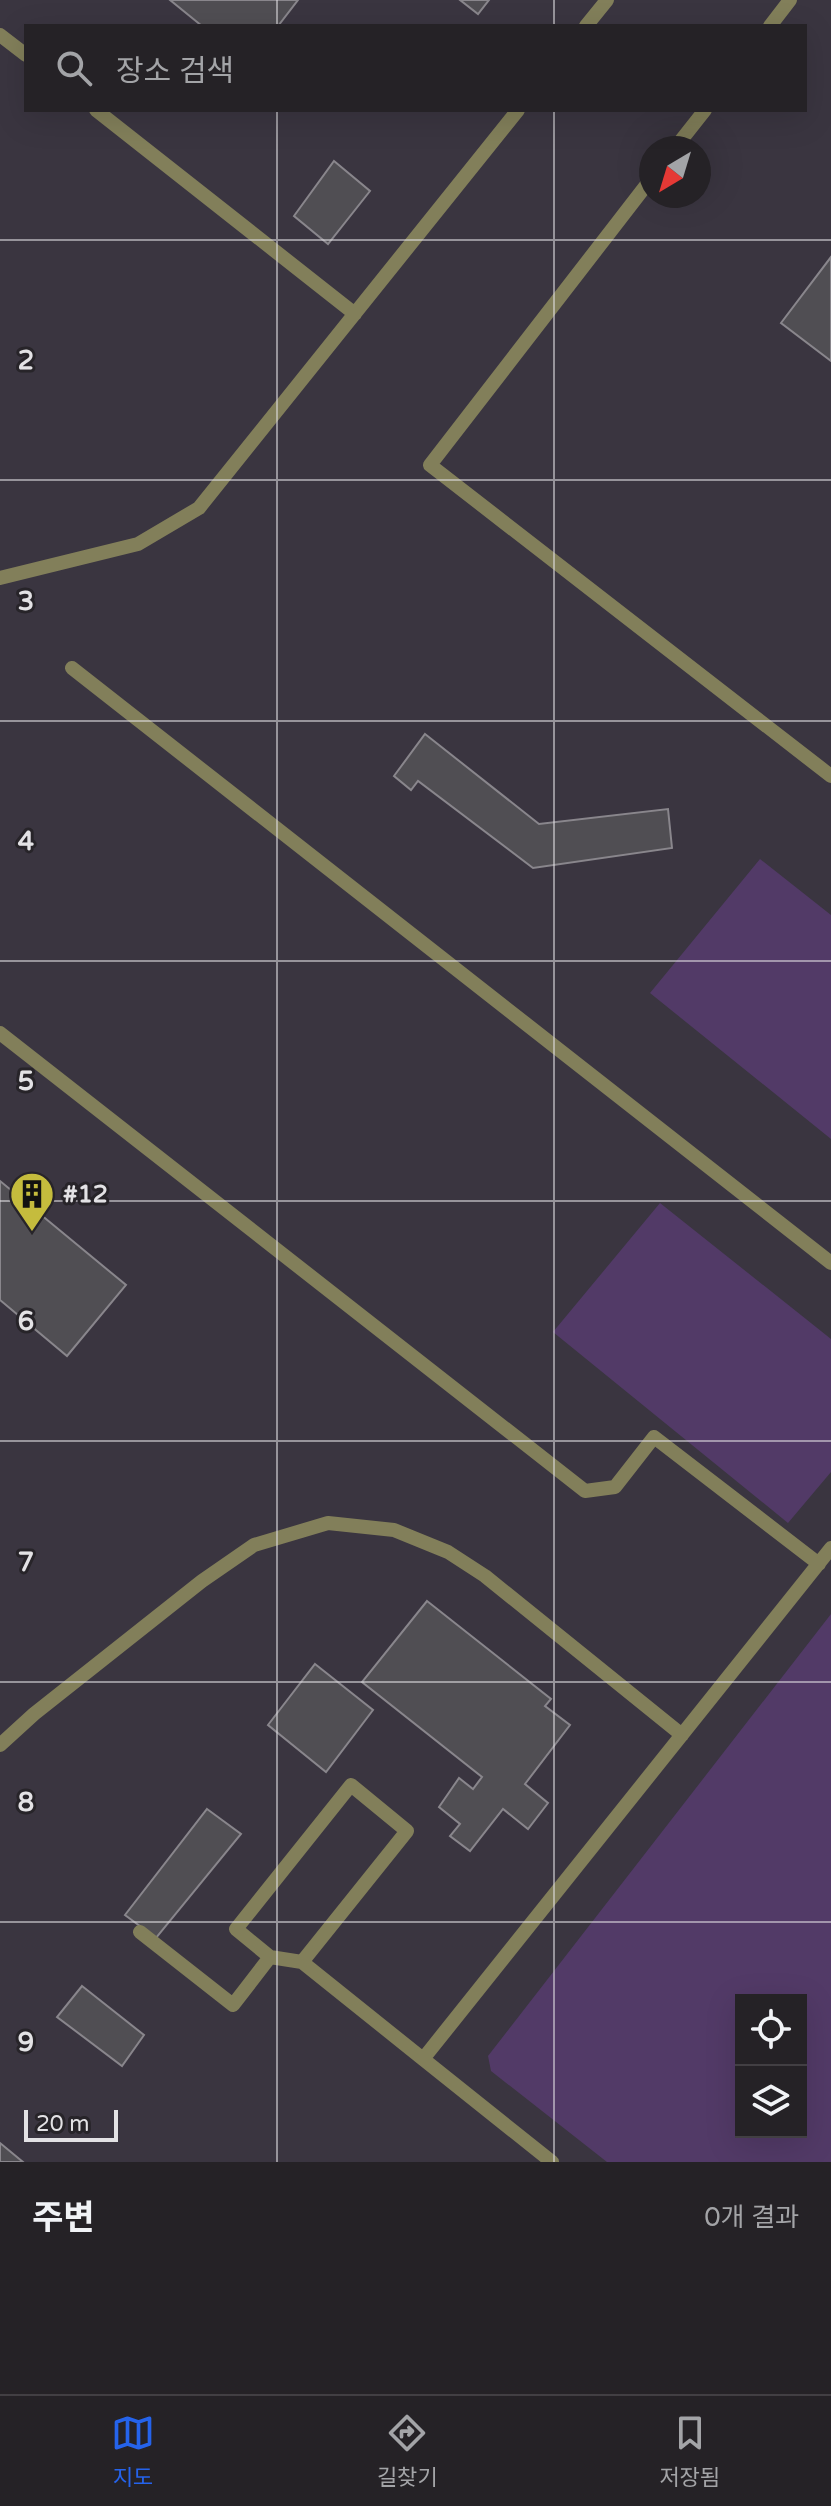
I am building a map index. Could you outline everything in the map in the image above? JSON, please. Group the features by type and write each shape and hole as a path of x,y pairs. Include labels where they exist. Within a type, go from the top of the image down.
{"lane":[{"path":"588,24 607,0"},
{"path":"772,24 790,0"},
{"path":"0,35 24,53"},
{"path":"99,112 355,314"},
{"path":"0,578 138,544 199,508 516,112"},
{"path":"684,136 703,112"},
{"path":"639,195 430,465 831,776"},
{"path":"72,668 831,1263"},
{"path":"0,1033 585,1491 615,1487 654,1437 819,1564"},
{"path":"0,1745 34,1714 202,1581 254,1545 328,1523 394,1530 448,1552 485,1576 682,1735"},
{"path":"423,2059 831,1548"},
{"path":"302,1962 407,1831 351,1785 236,1929 270,1957 302,1962 552,2162"},
{"path":"140,1932 233,2005 270,1957"}],"shaded area":[{"path":"0,0 831,0 831,2162 0,2162"},
{"path":"760,859 831,915 831,1139 650,993"},
{"path":"660,1203 831,1339 831,1472 788,1523 553,1332"},
{"path":"831,1614 831,2162 607,2162 491,2071 488,2056"}],"building":[{"path":"170,0 298,0 280,24 200,24"},
{"path":"460,0 489,0 478,14"},
{"path":"334,161 370,191 328,244 294,216"},
{"path":"831,257 831,361 781,323"},
{"path":"425,734 539,824 668,809 672,848 533,868 418,781 411,790 394,776"},
{"name":"#12","path":"0,1181 126,1285 67,1356 0,1300"},
{"path":"427,1601 551,1699 545,1706 570,1725 525,1784 548,1803 528,1829 503,1809 470,1851 450,1836 460,1824 439,1807 459,1778 473,1789 482,1777 362,1682"},
{"path":"315,1664 373,1710 326,1772 268,1725"},
{"path":"207,1809 241,1834 156,1938 125,1915"},
{"path":"82,1986 144,2035 122,2066 57,2017"},
{"path":"0,2143 23,2162 0,2162"}],"place":[{"name":"#12","path":"32,1233"}]}
